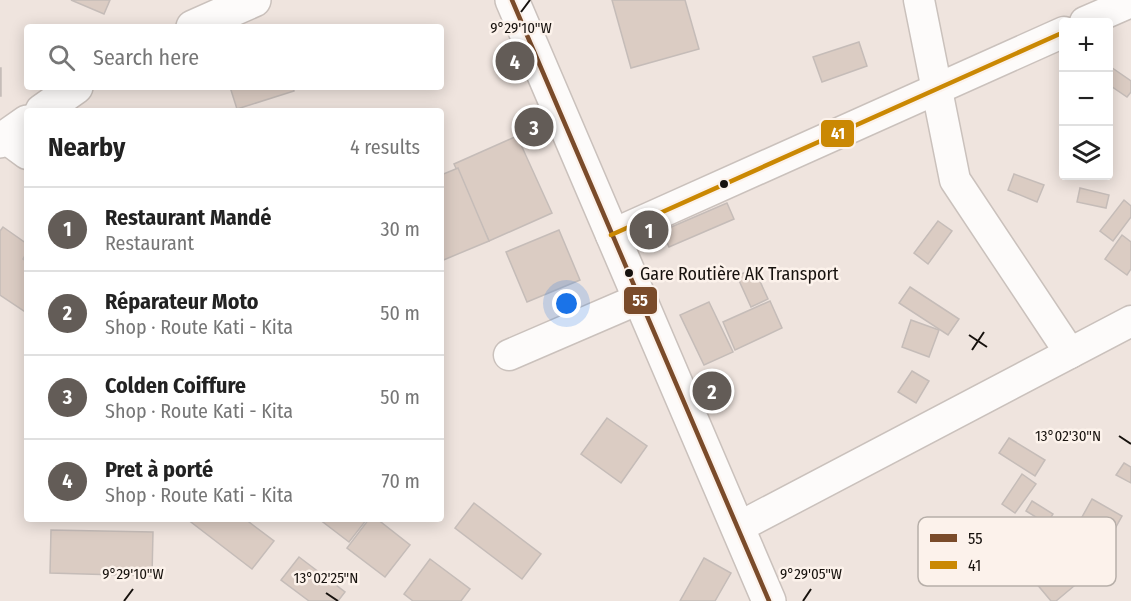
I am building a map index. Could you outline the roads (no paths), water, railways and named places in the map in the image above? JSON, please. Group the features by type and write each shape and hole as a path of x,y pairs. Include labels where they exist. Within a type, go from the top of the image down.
{"main road":[{"path":"201,24 254,0"},
{"path":"499,0 525,35"},
{"path":"512,0 525,35 769,601"},
{"path":"46,108 72,90"}],"street":[{"path":"919,0 955,180 1070,353"},
{"path":"1094,18 1131,2"},
{"path":"611,235 1059,34"},
{"path":"509,355 639,299"},
{"path":"737,528 1131,321"}],"place":[{"name":"Pret à porté","path":"515,61"},
{"name":"Colden Coiffure","path":"534,127"},
{"name":"Restaurant Mandé","path":"649,230"},
{"name":"Gare Routière AK Transport","path":"629,273"},
{"name":"Réparateur Moto","path":"712,391"}]}
